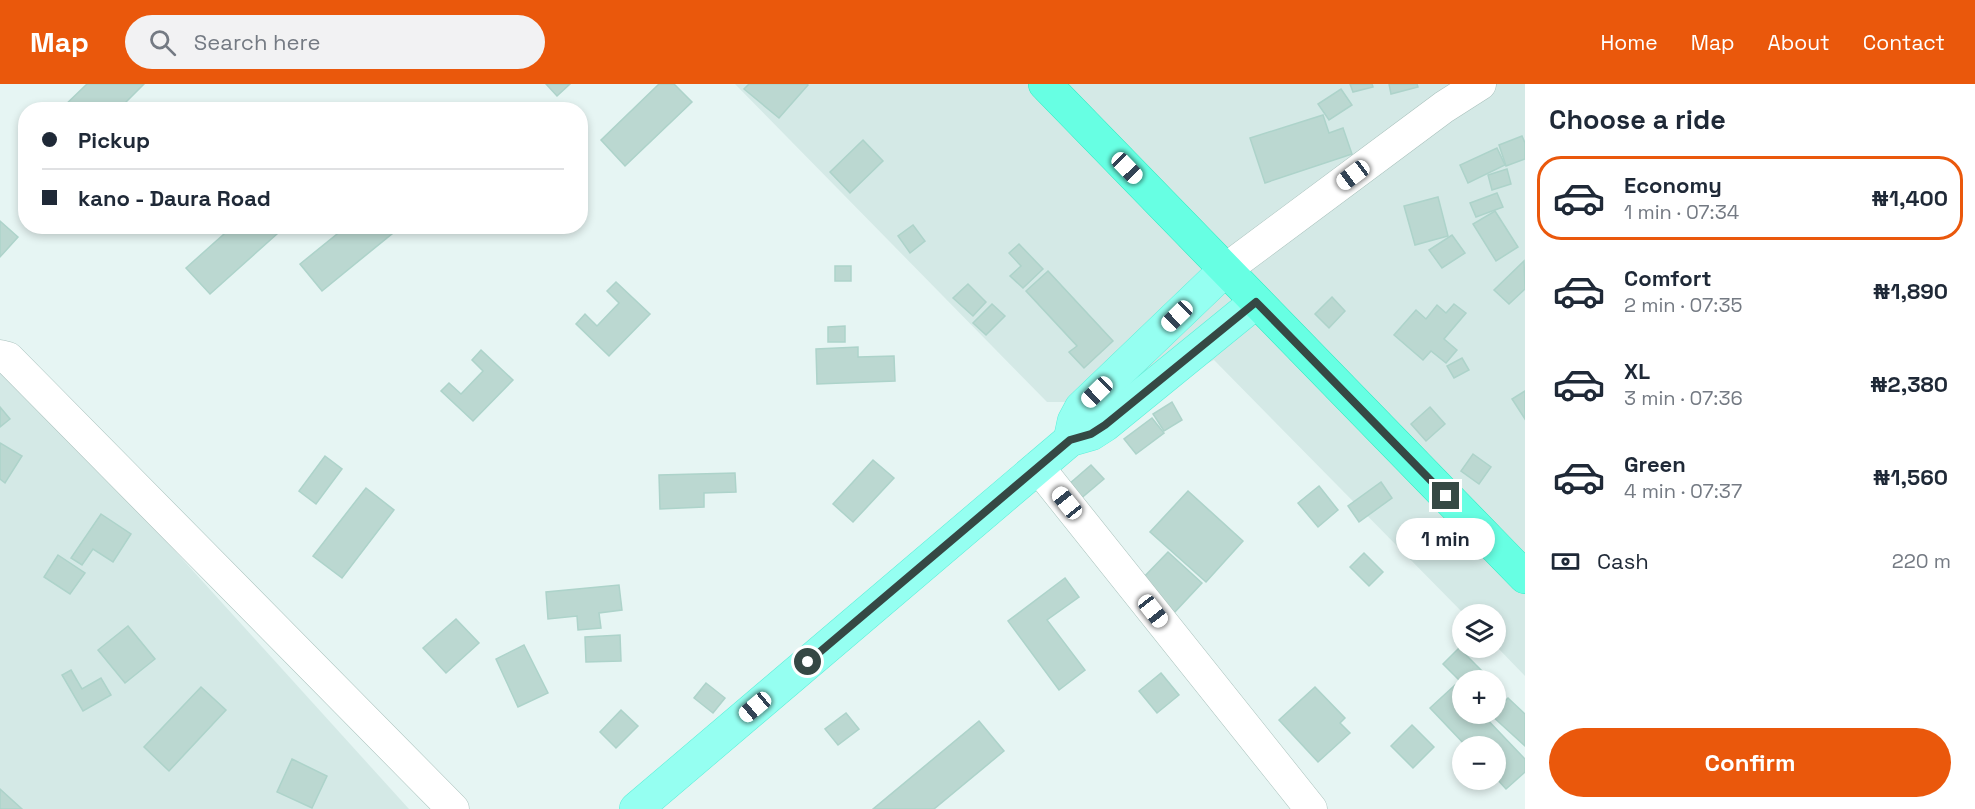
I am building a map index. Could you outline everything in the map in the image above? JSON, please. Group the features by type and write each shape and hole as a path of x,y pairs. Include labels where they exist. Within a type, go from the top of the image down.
{"highway":[{"path":"1045,84 1525,577"}],"main road":[{"path":"1070,440 1074,421 1081,408 1225,270"},
{"path":"636,809 1070,440 1091,434 1105,425 1256,302"}],"street":[{"path":"1225,270 1444,107 1480,84"},
{"path":"0,356 8,358 453,809"},
{"path":"1038,467 1311,809"}],"shaded area":[{"path":"735,84 1525,84 1525,676 1506,656 1506,604 1454,604 1214,360 1131,402 1047,402"},
{"path":"0,358 409,809 0,809"}],"building":[{"path":"87,84 144,84 126,102 68,102"},
{"path":"546,84 570,84 557,96"},
{"path":"659,84 674,84 692,102 625,166 601,140"},
{"path":"749,84 808,85 779,118 744,89"},
{"path":"1350,84 1372,84 1373,87 1353,92"},
{"path":"1389,84 1417,84 1418,87 1391,94"},
{"path":"1341,89 1352,105 1329,120 1318,104"},
{"path":"1323,115 1329,133 1343,128 1352,154 1265,183 1250,138"},
{"path":"1522,136 1525,143 1525,159 1506,166 1499,145"},
{"path":"863,140 883,161 850,193 830,172"},
{"path":"1497,148 1505,165 1468,183 1460,165"},
{"path":"1507,169 1511,184 1492,190 1488,175"},
{"path":"1497,193 1503,207 1476,217 1470,203"},
{"path":"1438,197 1448,236 1415,245 1404,206"},
{"path":"1495,211 1518,247 1496,261 1473,224"},
{"path":"0,221 18,237 0,257"},
{"path":"913,225 925,241 910,253 898,236"},
{"path":"224,234 277,234 210,294 186,268"},
{"path":"337,234 392,234 322,291 300,264"},
{"path":"1452,235 1465,253 1442,268 1429,250"},
{"path":"1019,244 1043,269 1023,288 1010,276 1021,266 1009,253"},
{"path":"1524,261 1525,289 1509,304 1494,290"},
{"path":"835,266 851,266 851,281 835,281"},
{"path":"1048,271 1113,341 1084,368 1069,352 1077,346 1026,291"},
{"path":"616,282 650,314 609,356 576,324 585,314 597,326 619,303 607,291"},
{"path":"968,284 986,302 973,316 953,298"},
{"path":"1332,297 1345,311 1329,328 1315,314"},
{"path":"992,304 1005,316 986,335 973,323"},
{"path":"1454,304 1466,313 1444,339 1457,350 1446,363 1431,351 1423,360 1394,335 1416,310 1426,319 1437,305 1446,313"},
{"path":"845,326 845,342 828,342 828,327"},
{"path":"858,347 858,357 894,356 895,381 817,384 816,349"},
{"path":"481,350 513,380 473,421 441,391 449,383 461,394 483,371 472,360"},
{"path":"1462,358 1469,370 1454,378 1447,366"},
{"path":"1525,391 1525,419 1512,399"},
{"path":"1172,402 1182,420 1164,431 1153,414"},
{"path":"0,407 10,419 0,427"},
{"path":"1430,407 1445,424 1426,441 1411,424"},
{"path":"1152,418 1164,433 1136,454 1124,439"},
{"path":"0,443 22,456 5,483 0,479"},
{"path":"1473,454 1491,467 1479,484 1461,471"},
{"path":"325,456 342,469 316,504 299,491"},
{"path":"873,460 894,478 853,522 833,504"},
{"path":"1091,465 1104,479 1066,511 1054,497"},
{"path":"735,473 736,492 704,493 704,507 660,509 659,475"},
{"path":"1381,482 1392,498 1359,522 1348,506"},
{"path":"1319,486 1338,510 1318,527 1298,503"},
{"path":"366,488 394,510 342,578 313,556"},
{"path":"1188,491 1243,541 1206,582 1150,532"},
{"path":"101,514 131,534 113,562 93,549 82,565 71,558"},
{"path":"1168,552 1202,583 1174,613 1140,581"},
{"path":"1364,553 1383,572 1369,586 1350,567"},
{"path":"58,555 85,573 70,594 44,577"},
{"path":"1065,578 1079,597 1047,620 1085,670 1059,690 1008,621"},
{"path":"619,585 622,610 599,613 601,628 578,630 577,616 548,619 546,592"},
{"path":"456,619 479,643 446,673 423,648"},
{"path":"128,626 155,659 125,683 98,650"},
{"path":"620,635 621,661 586,662 585,637"},
{"path":"524,645 548,693 518,707 496,659"},
{"path":"1452,655 1452,658 1469,658 1481,670 1452,670 1452,673 1443,664"},
{"path":"71,670 82,689 101,678 111,695 83,711 62,675"},
{"path":"1161,673 1179,695 1157,713 1139,691"},
{"path":"706,683 725,698 713,713 694,698"},
{"path":"201,687 226,710 169,771 144,747"},
{"path":"1315,687 1345,718 1340,723 1350,733 1318,762 1279,720"},
{"path":"1452,688 1452,724 1492,724 1503,736 1457,736 1430,708"},
{"path":"1508,698 1525,714 1525,746 1501,724 1506,724 1506,700"},
{"path":"621,710 638,726 616,748 600,732"},
{"path":"846,713 859,729 838,745 825,729"},
{"path":"979,721 1004,751 934,809 873,809"},
{"path":"1412,725 1434,747 1413,768 1391,746"},
{"path":"1506,739 1525,759 1525,772 1506,789"},
{"path":"292,759 327,776 312,808 277,792"},
{"path":"0,789 22,809 0,809"}],"route":[{"path":"808,662 1070,440 1091,434 1105,425 1256,302 1446,496"}]}
